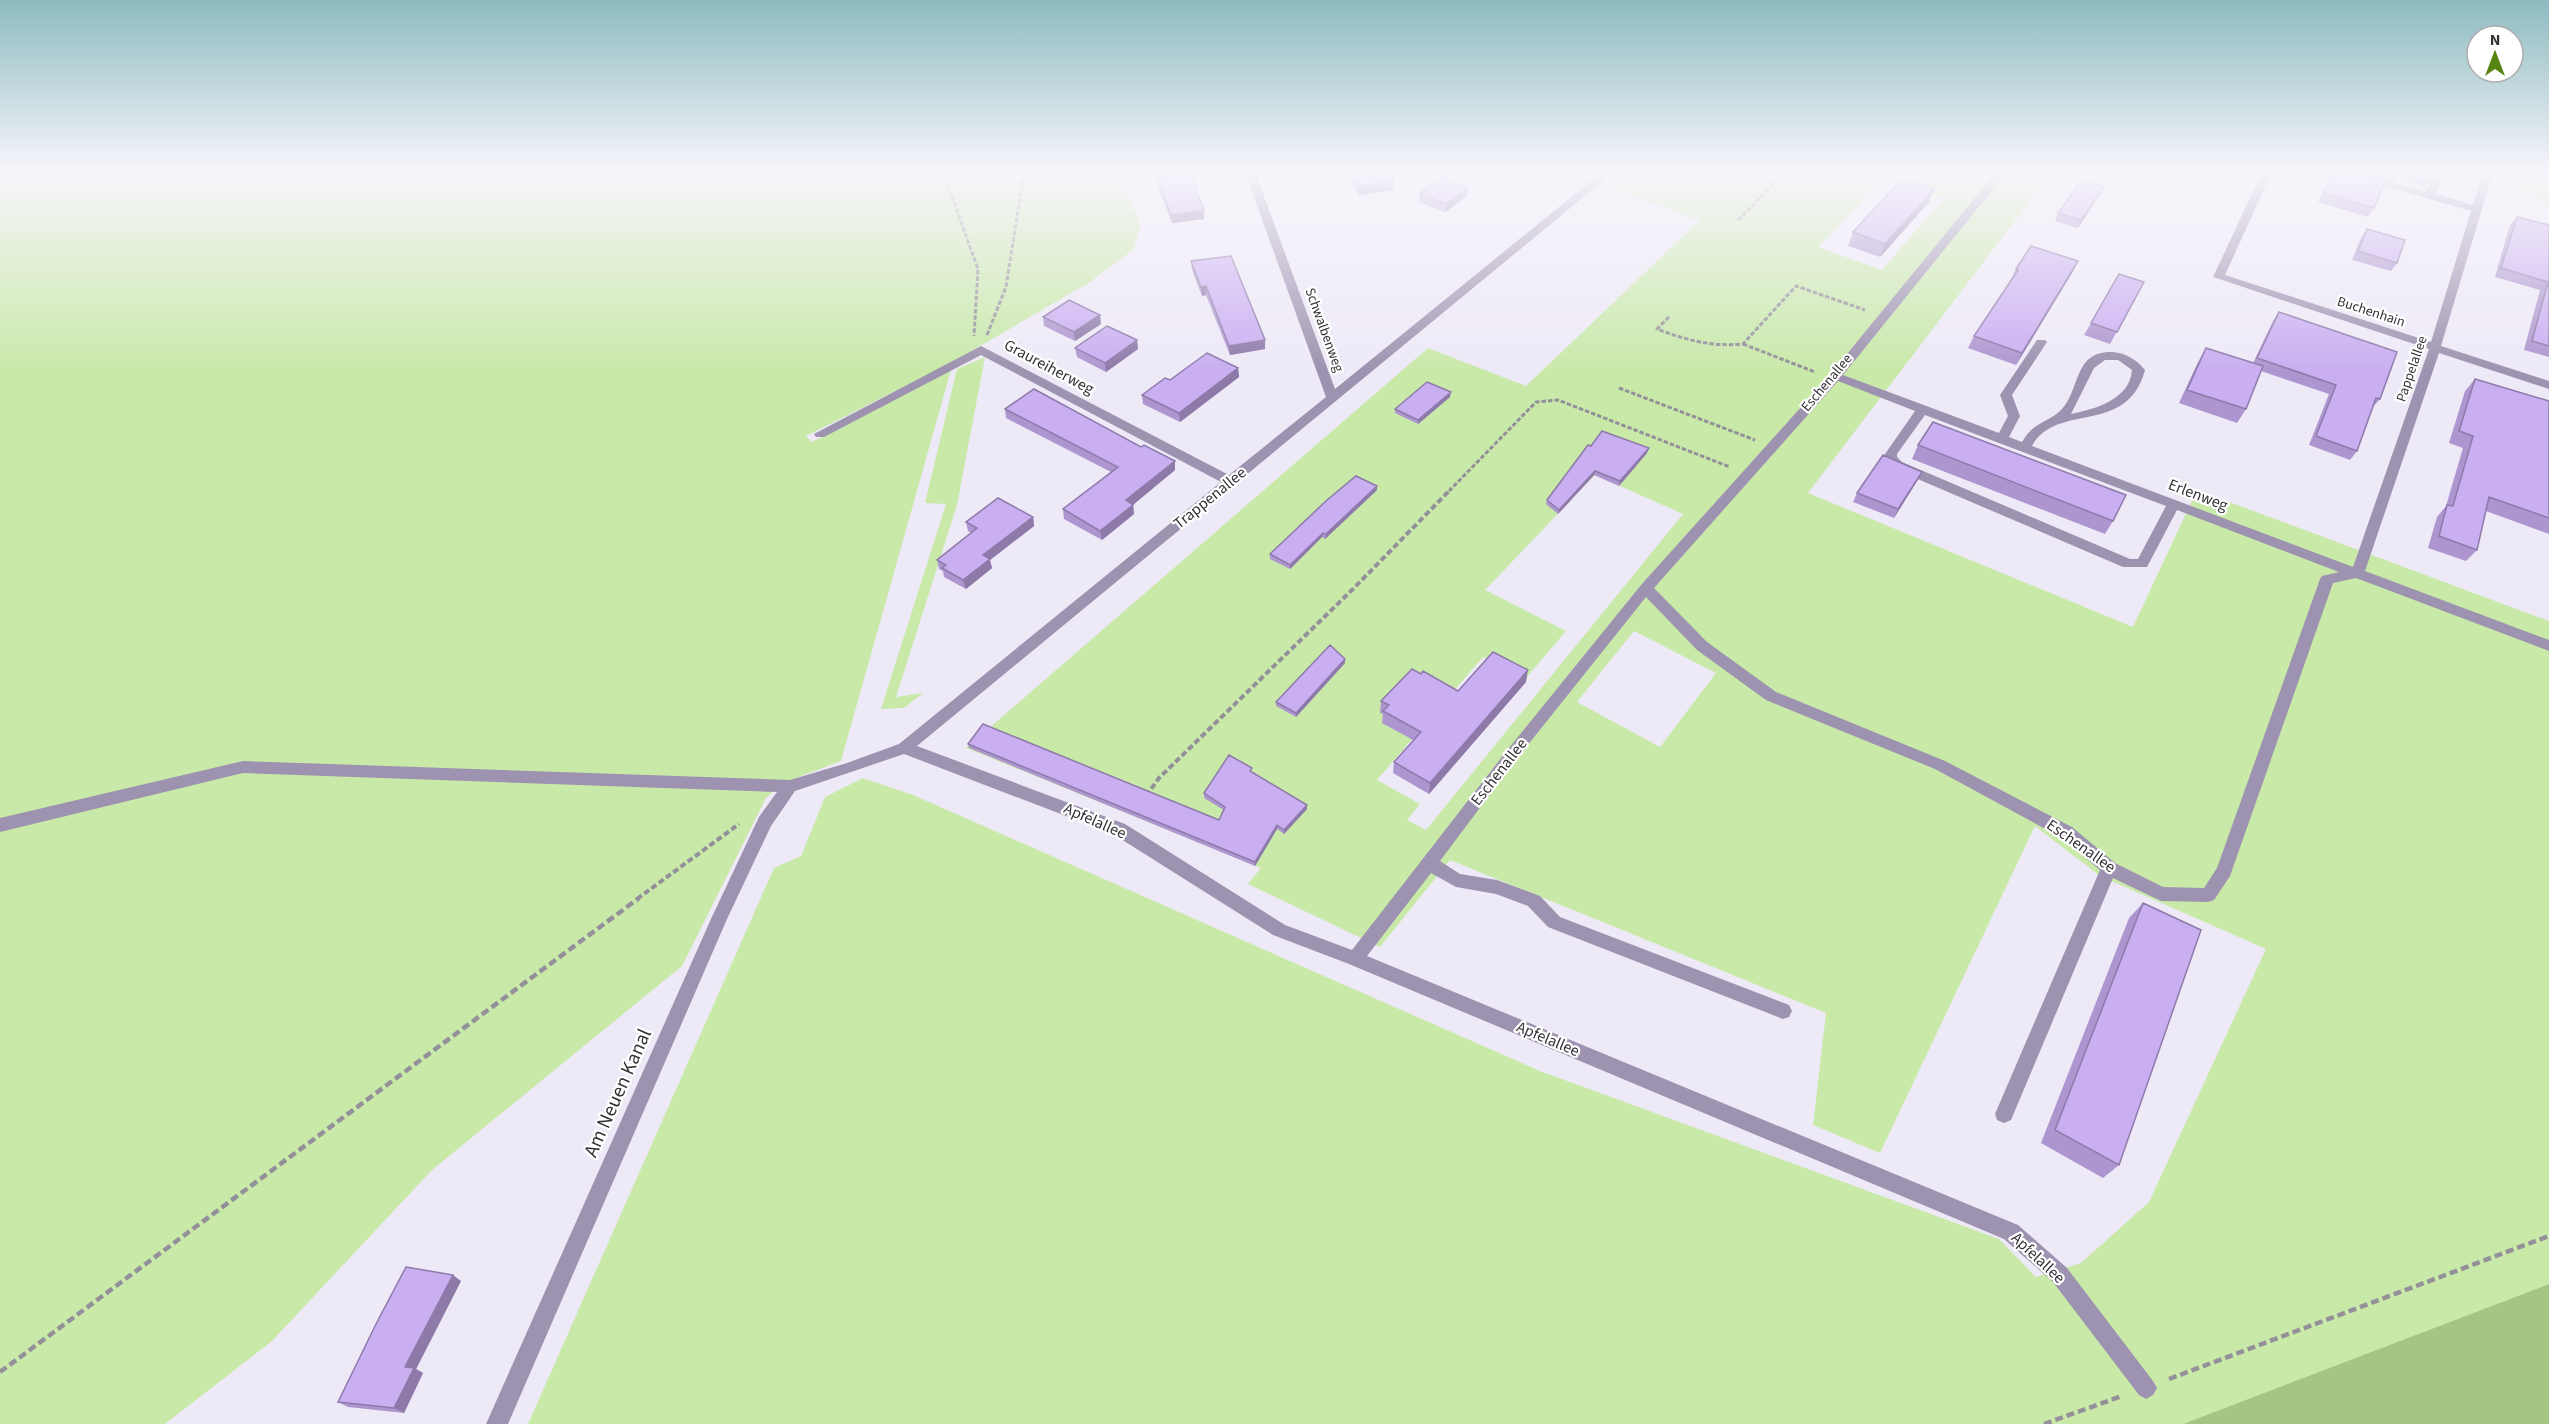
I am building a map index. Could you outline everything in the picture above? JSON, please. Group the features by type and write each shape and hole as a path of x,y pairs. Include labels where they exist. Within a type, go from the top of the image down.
{"street":[{"name":"Schwalbenweg","path":"1274,238 1332,397"},
{"name":"Trappenallee","path":"0,825 243,767 790,786 850,768 904,748 1527,238"},
{"name":"Eschenallee","path":"1355,959 1510,758 1646,588 1834,377 1947,238"},
{"name":"Buchenhain","path":"2237,238 2219,277 2549,385"},
{"name":"Pappelallee","path":"2358,573 2435,348 2468,238"},
{"path":"2002,439 2014,416 2006,394 2041,342"},
{"name":"Graureiherweg","path":"820,434 981,350 1230,481"},
{"path":"2025,447 2035,431 2058,419 2069,410 2090,363 2097,357 2107,355 2123,358 2139,370 2120,401 2078,418 2058,419"},
{"name":"Erlenweg","path":"1834,377 2549,646"},
{"path":"1923,409 1891,454 1890,458 1897,465 2128,564 2142,564 2174,504"},
{"name":"Eschenallee","path":"1646,588 1702,646 1771,696 1940,765 2066,832 2109,868 2161,894 2208,895 2224,871 2327,579 2358,573"},
{"name":"Apfelallee","path":"904,748 1119,829 1279,930 1355,959 2011,1232 2060,1275 2146,1388"},
{"name":"Am Neuen Kanal","path":"496,1424 719,919 765,822 790,786"},
{"path":"1429,863 1456,880 1497,887 1534,901 1554,922 1783,1011"},
{"path":"2004,1114 2109,868"}],"path":[{"path":"967,238 978,269 974,335 981,350"},
{"path":"981,350 1006,287 1014,238"},
{"path":"1743,344 1796,286 1883,316"},
{"path":"1669,317 1657,329 1699,345 1723,347 1743,344 1834,377"},
{"path":"1619,388 1772,447"},
{"path":"1119,829 1159,778 1353,589 1536,402 1558,400 1748,474"},
{"path":"0,1372 741,822"},
{"path":"2044,1424 2146,1388 2549,1236"}],"shaded area":[{"path":"0,238 1137,238 1134,249 1090,282 951,363 806,436 812,442 951,370 841,761 783,783 766,798 682,966 432,1170 272,1341 165,1424 0,1424"},
{"path":"1681,238 1826,238 1818,247 1882,270 1909,238 2001,238 1808,493 2133,627 2197,490 2549,621 2549,1284 2183,1424 528,1424 774,868 801,856 825,797 863,778 913,795 1540,1071 1999,1239 2036,1277 2081,1263 2149,1202 2266,949 2100,876 2035,826 1880,1153 1813,1125 1826,1013 1450,860 1380,947 1248,884 1261,868 966,748 1428,348 1526,386","holes":["1595,475 1683,514 1426,830 1407,820 1420,804 1377,780 1483,657 1526,678 1566,631 1485,590","1634,631 1716,673 1660,747 1577,702"]},
{"path":"985,357 957,505 896,697 923,693 904,708 881,709 946,504 925,503 957,369"},
{"path":"2549,1284 2549,1424 2183,1424"}],"building":[{"path":"1870,238 1890,238 1885,244"},
{"path":"2363,238 2405,240 2397,263 2358,251"},
{"path":"2510,238 2549,238 2549,346 2532,341 2548,282 2501,268"},
{"path":"2031,246 2078,261 2022,353 1974,336 2018,270 2016,269"},
{"path":"1231,256 1265,340 1229,346 1206,286 1201,287 1191,261"},
{"path":"2119,274 2144,282 2117,332 2091,323"},
{"path":"1069,300 1100,315 1074,332 1043,317"},
{"path":"2279,312 2397,352 2380,399 2376,398 2357,451 2316,436 2336,385 2257,358"},
{"path":"1107,326 1137,340 1105,363 1075,348"},
{"path":"2206,348 2263,366 2246,409 2187,390"},
{"path":"1207,353 1238,368 1179,413 1142,395 1165,378 1170,380"},
{"path":"2475,379 2549,401 2549,518 2489,497 2477,550 2439,536 2447,505 2453,506 2473,436 2459,431"},
{"path":"1427,382 1451,392 1418,420 1395,409"},
{"path":"1034,389 1141,447 1144,445 1175,461 1126,500 1133,505 1100,531 1063,509 1118,467 1005,409"},
{"path":"1933,422 2126,495 2113,521 1918,445"},
{"path":"1602,431 1649,448 1620,481 1595,471 1559,510 1547,500 1588,445 1591,446"},
{"path":"1883,455 1922,472 1898,509 1857,493"},
{"path":"1356,476 1377,486 1290,565 1270,554 1327,500"},
{"path":"998,498 1033,517 983,555 990,559 963,580 942,568 946,565 937,560 977,528 966,522"},
{"path":"1330,645 1345,659 1296,713 1276,702"},
{"path":"1493,652 1528,670 1430,783 1394,762 1421,732 1383,711 1389,705 1381,701 1412,669 1421,674 1423,671 1458,691"},
{"path":"983,724 1219,820 1225,807 1204,793 1229,755 1252,768 1250,771 1307,805 1284,830 1277,825 1255,862 968,744"},
{"path":"2143,903 2201,930 2119,1165 2055,1130"},
{"path":"406,1267 453,1275 405,1367 414,1368 394,1408 338,1402 376,1324"}]}
